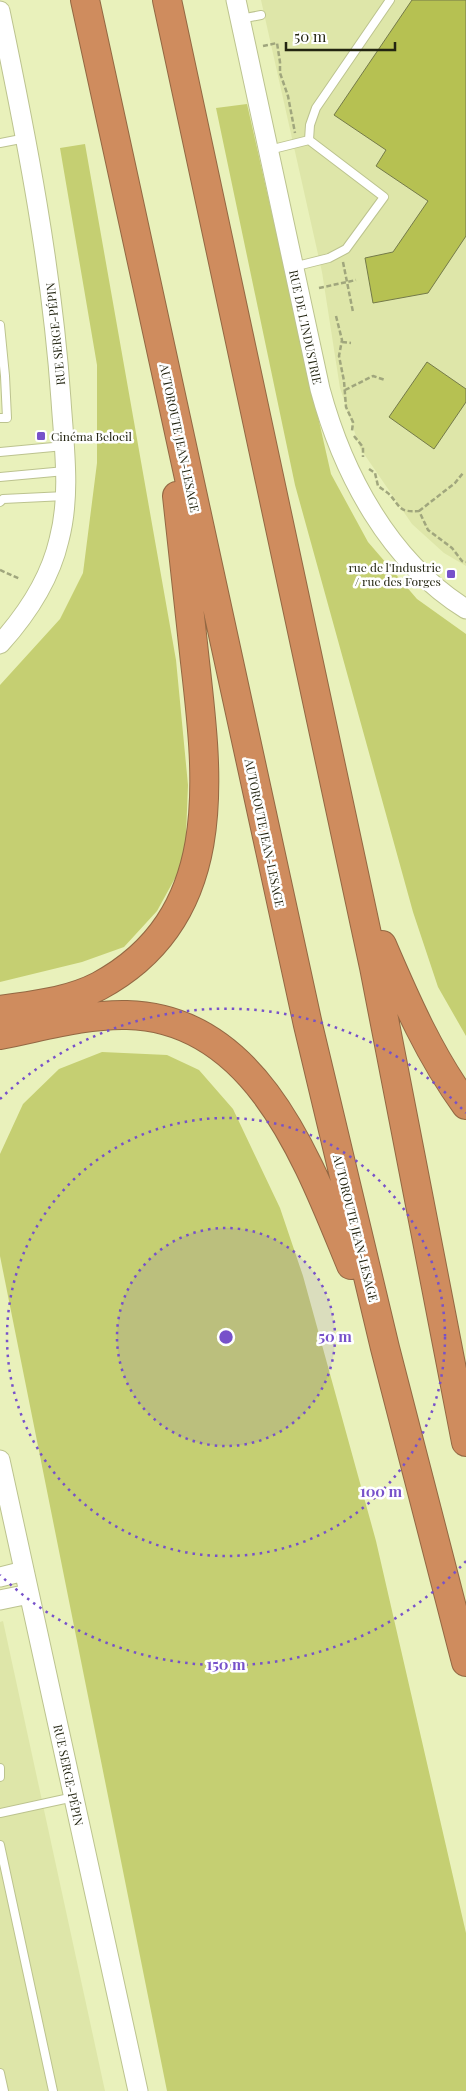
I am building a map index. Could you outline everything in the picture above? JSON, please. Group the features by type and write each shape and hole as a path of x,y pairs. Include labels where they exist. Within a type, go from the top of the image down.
{"highway":[{"name":"AUTOROUTE JEAN-LESAGE","path":"85,0 308,1025 385,1348 466,1662"},
{"path":"167,0 359,892 408,1132 466,1442"},
{"path":"0,1010 72,997 99,986 123,970 156,940 171,921 187,888 198,853 205,796 203,733 164,368"},
{"path":"359,892 417,1024 442,1070 466,1105"},
{"path":"0,1035 101,1016 137,1016 158,1019 187,1029 208,1039 233,1057 266,1094 304,1157 326,1204 385,1348"}],"street":[{"name":"RUE DE L'INDUSTRIE","path":"236,0 320,389 331,427 345,463 373,512 400,549 428,580 466,609"},
{"name":"RUE SERGE-PÉPIN","path":"0,11 2,34 26,138 52,296 65,471 62,528 50,568 28,609 0,644"},
{"name":"RUE SERGE-PÉPIN","path":"0,1460 3,1484 138,2091"},
{"path":"0,1577 24,1572"},
{"path":"0,1600 29,1594"}],"lane":[{"path":"309,140 310,125 316,108 390,0"},
{"path":"240,20 260,15"},
{"path":"0,143 26,138"},
{"path":"268,150 309,140"},
{"path":"293,267 329,258 346,249 384,196 309,140"},
{"path":"0,325 7,418 0,418"},
{"path":"0,452 64,446"},
{"path":"0,477 65,471"},
{"path":"0,502 3,499 65,496"},
{"path":"0,1768 0,1777"},
{"path":"0,1813 74,1797"},
{"path":"0,1846 54,2091"},
{"path":"0,2073 4,2091"}],"path":[{"path":"272,44 277,43 280,73 288,96 297,143"},
{"path":"343,261 353,312"},
{"path":"320,288 356,280"},
{"path":"336,316 342,342 339,356 346,406 352,419 352,432 363,447 364,464 376,473 378,486 390,494 406,512 419,511 455,483 463,473"},
{"path":"342,342 351,343"},
{"path":"345,390 374,376 385,380"},
{"path":"419,511 428,530 452,548 462,561 466,562"},
{"path":"0,570 20,579"}],"shaded area":[{"path":"261,0 466,0 466,566 444,553 412,524 360,448 340,388 322,272"},
{"path":"247,104 331,474 368,542 417,599 466,634 466,1036 438,987 413,912 295,485 216,108"},
{"path":"85,144 176,660 188,785 185,860 157,911 124,947 82,962 0,982 0,685 60,619 83,573 97,463 97,365 60,148"},
{"path":"102,1052 167,1055 199,1070 233,1109 280,1208 303,1276 376,1541 466,1933 466,2091 167,2091 0,1256 0,1154 23,1104 59,1069"},
{"path":"3,1621 105,2091 0,2091 0,1622"}],"building":[{"path":"412,0 466,0 466,236 428,293 373,303 365,258 393,252 428,201 376,166 386,150 334,115"},
{"path":"427,362 466,389 466,402 434,449 389,417"}],"place":[{"name":"Cinéma Beloeil","path":"41,436"},
{"name":"rue de l'Industrie / rue des Forges","path":"451,574"}]}
